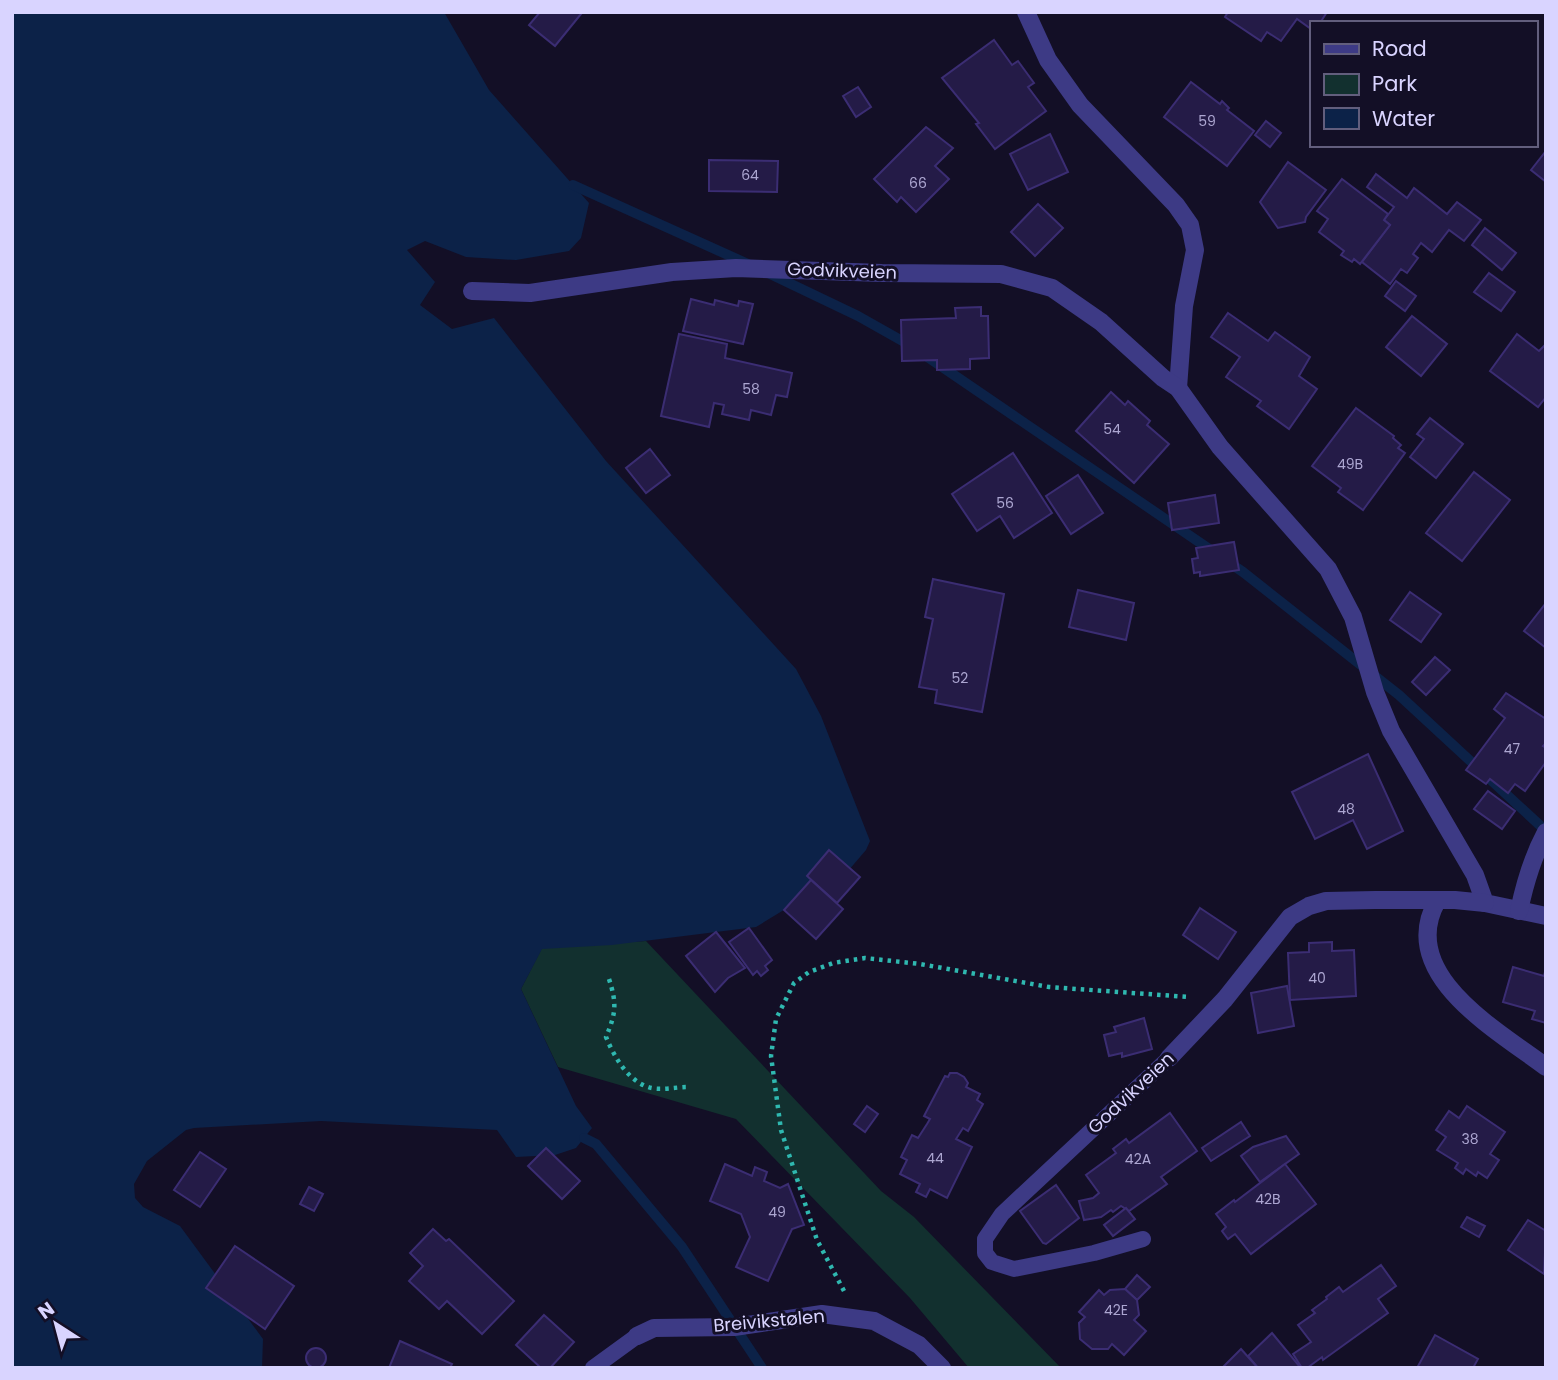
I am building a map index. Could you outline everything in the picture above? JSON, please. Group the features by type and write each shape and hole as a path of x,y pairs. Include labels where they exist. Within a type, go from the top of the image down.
{"street":[{"path":"1027,12 1048,60 1080,105 1176,205 1190,225 1195,250 1184,306 1178,388"},
{"name":"Godvikveien","path":"472,291 530,293 672,272 736,268 1001,274 1052,288 1101,322 1163,378 1178,388 1220,447 1328,569 1353,617 1375,692 1391,731 1475,874 1485,903"},
{"path":"1519,911 1534,854 1546,832"},
{"name":"Godvikveien","path":"1169,1058 1225,999 1290,917 1309,906 1326,901 1485,903 1546,916"},
{"path":"1437,901 1428,918 1427,944 1434,968 1463,1004 1546,1067"},
{"name":"Breivikstølen","path":"637,1336 654,1328 734,1327 822,1314 874,1321 919,1345 942,1368"}],"lane":[{"name":"Godvikveien","path":"1143,1239 1014,1269 992,1262 985,1253 985,1240 1002,1214 1169,1058"},
{"name":"Breivikstølen","path":"593,1368 637,1336"}],"path":[{"path":"859,1319 817,1240 781,1130 771,1056 776,1018 794,983 809,972 833,963 865,958 920,964 1049,987 1225,999"},
{"path":"609,979 616,1000 614,1017 606,1037 614,1056 636,1081 650,1088 687,1087"}],"green space":[{"path":"646,941 881,1191 914,1217 1061,1368 969,1368 910,1298 736,1119 558,1067 521,989 542,948"}],"water":[{"path":"12,12 444,12 489,90 589,203 581,238 569,251 516,260 466,257 425,241 407,250 435,282 420,305 452,329 494,318 606,461 796,669 821,716 870,841 848,871 756,927 612,945 542,949 521,989 576,1106 592,1128 576,1148 555,1155 516,1157 497,1130 321,1121 194,1128 186,1130 147,1161 134,1184 135,1198 143,1207 180,1226 263,1339 262,1368 12,1368"}],"building":[{"path":"540,12 581,14 555,46 529,25"},
{"path":"1228,12 1327,12 1321,21 1310,21 1310,28 1297,19 1281,41 1267,32 1261,41 1225,17"},
{"path":"994,40 1012,65 1018,61 1034,83 1028,87 1046,111 995,149 976,124 979,123 942,78"},
{"path":"1191,82 1220,104 1222,101 1229,108 1227,110 1254,131 1227,166 1164,117"},
{"path":"858,87 871,107 856,117 843,96"},
{"path":"1266,121 1281,133 1270,147 1255,135"},
{"path":"926,127 953,148 935,166 949,179 916,212 901,197 897,202 874,179"},
{"path":"1050,134 1068,172 1028,190 1010,154"},
{"path":"1546,151 1546,182 1531,170"},
{"path":"709,160 778,161 777,192 709,191"},
{"path":"1288,162 1326,190 1305,222 1278,228 1260,202"},
{"path":"1376,174 1407,198 1414,188 1447,214 1457,202 1481,220 1464,241 1449,230 1432,252 1421,243 1413,254 1418,258 1407,273 1401,269 1390,284 1362,262 1390,225 1384,220 1394,207 1367,187"},
{"path":"1342,179 1388,214 1384,220 1390,225 1360,264 1341,255 1344,251 1319,232 1328,219 1317,211"},
{"path":"1038,204 1063,228 1035,256 1011,232"},
{"path":"1485,228 1516,253 1502,270 1472,245"},
{"path":"1489,273 1515,292 1501,311 1474,292"},
{"path":"1396,281 1416,296 1405,311 1385,296"},
{"path":"691,299 714,305 715,300 738,306 739,301 753,304 743,344 683,331"},
{"path":"981,307 981,316 988,316 989,358 970,359 970,369 937,370 937,360 902,361 901,320 956,318 955,308"},
{"path":"1228,313 1268,341 1275,332 1310,357 1299,376 1317,389 1289,429 1257,406 1261,401 1226,377 1240,357 1211,337"},
{"path":"1412,316 1447,344 1421,376 1386,347"},
{"path":"679,334 727,344 725,358 792,373 787,397 776,395 771,415 751,410 749,420 722,414 724,405 714,403 709,427 661,416"},
{"path":"1517,334 1539,351 1546,344 1546,397 1538,407 1490,371"},
{"path":"1111,392 1125,405 1128,401 1150,421 1147,425 1169,444 1134,483 1076,431"},
{"path":"1356,408 1394,436 1401,445 1398,448 1405,453 1363,510 1338,492 1341,488 1312,466"},
{"path":"1430,418 1463,444 1436,478 1410,457 1424,439 1417,434"},
{"path":"650,449 670,475 646,493 626,468"},
{"path":"1013,453 1052,513 1014,538 1000,516 977,531 952,494"},
{"path":"1474,472 1510,500 1462,561 1426,533"},
{"path":"1078,475 1103,513 1071,534 1046,496"},
{"path":"1215,495 1219,523 1172,530 1168,503"},
{"path":"1234,542 1239,570 1200,576 1200,572 1194,573 1192,559 1198,558 1196,548"},
{"path":"933,579 1004,594 982,712 935,703 937,690 919,687 933,619 925,617"},
{"path":"1078,590 1134,603 1126,640 1069,627"},
{"path":"1410,592 1441,614 1421,642 1390,620"},
{"path":"1546,603 1546,648 1524,631"},
{"path":"1435,657 1450,670 1426,695 1412,682"},
{"path":"1506,693 1546,719 1546,743 1543,746 1546,748 1546,762 1525,791 1515,784 1508,793 1490,779 1486,784 1466,770 1505,718 1494,709"},
{"path":"1368,754 1403,831 1367,849 1353,820 1315,839 1292,792"},
{"path":"1488,791 1515,811 1502,829 1474,809"},
{"path":"829,850 860,877 837,903 807,876"},
{"path":"811,880 843,909 816,939 784,910"},
{"path":"1200,908 1236,932 1218,959 1183,935"},
{"path":"749,928 772,960 765,966 768,970 761,976 757,971 753,975 729,942"},
{"path":"716,932 745,968 728,978 715,992 686,956"},
{"path":"1332,942 1332,951 1354,950 1356,996 1290,1000 1288,953 1309,952 1309,943"},
{"path":"1513,967 1544,976 1546,968 1546,1023 1532,1019 1535,1011 1503,1002"},
{"path":"1287,986 1294,1026 1258,1033 1251,993"},
{"path":"1144,1018 1152,1049 1122,1057 1122,1053 1109,1056 1104,1035 1116,1032 1114,1027"},
{"path":"950,1073 964,1077 968,1083 966,1087 980,1094 977,1100 983,1104 968,1131 963,1128 956,1139 972,1147 947,1198 930,1189 926,1197 916,1192 920,1184 900,1174 907,1160 901,1157 912,1135 918,1138 930,1119 924,1116 945,1076 948,1077"},
{"path":"867,1106 878,1114 865,1132 854,1124"},
{"path":"1467,1106 1505,1132 1490,1154 1499,1160 1487,1178 1478,1172 1476,1176 1466,1169 1463,1174 1455,1168 1458,1163 1437,1150 1446,1137 1436,1130 1449,1111 1459,1118"},
{"path":"1170,1113 1197,1151 1161,1177 1167,1184 1129,1211 1121,1206 1101,1217 1084,1220 1079,1201 1093,1198 1099,1193 1086,1175 1116,1153 1113,1149 1126,1139 1129,1143"},
{"path":"1241,1122 1250,1136 1211,1161 1202,1148"},
{"path":"1286,1136 1299,1154 1260,1182 1241,1156 1253,1147"},
{"path":"546,1148 580,1181 562,1199 528,1166"},
{"path":"200,1152 226,1169 200,1207 174,1190"},
{"path":"725,1164 752,1176 755,1167 767,1172 764,1181 780,1188 788,1184 804,1225 792,1229 768,1281 736,1267 750,1237 741,1214 710,1201"},
{"path":"1285,1164 1316,1204 1251,1254 1235,1234 1228,1239 1222,1231 1226,1227 1216,1214"},
{"path":"1056,1185 1079,1218 1046,1244 1020,1211"},
{"path":"309,1187 323,1194 314,1211 300,1204"},
{"path":"1126,1208 1135,1219 1113,1236 1104,1225"},
{"path":"1467,1217 1485,1226 1479,1237 1461,1227"},
{"path":"1528,1220 1546,1231 1544,1274 1508,1250"},
{"path":"433,1229 446,1241 449,1239 514,1301 482,1334 447,1301 439,1309 409,1281 423,1266 410,1253"},
{"path":"235,1246 294,1286 265,1329 206,1288"},
{"path":"1381,1265 1396,1286 1378,1299 1388,1313 1323,1360 1322,1357 1307,1368 1302,1368 1293,1354 1311,1342 1298,1325 1315,1313 1312,1310 1339,1287 1343,1292"},
{"path":"1137,1275 1150,1287 1137,1300 1125,1289"},
{"path":"1125,1289 1137,1300 1139,1315 1134,1320 1146,1331 1124,1355 1112,1344 1108,1349 1092,1349 1080,1339 1079,1323 1085,1317 1079,1312 1099,1290 1104,1295 1110,1290"},
{"path":"544,1315 574,1342 550,1368 541,1368 516,1345"},
{"path":"1272,1333 1299,1368 1258,1368 1248,1356"},
{"path":"1435,1335 1478,1359 1473,1368 1417,1368"},
{"path":"400,1341 452,1364 450,1368 389,1368"},
{"path":"316,1348 323,1351 326,1358 323,1365 316,1368 309,1365 306,1358 309,1351"},
{"path":"1241,1349 1258,1368 1222,1368"}],"waterway":[{"path":"573,185 748,264"},
{"path":"766,272 858,316 913,347 1243,572 1399,695 1546,831"},
{"path":"584,1138 596,1144 682,1247 762,1368"}]}
